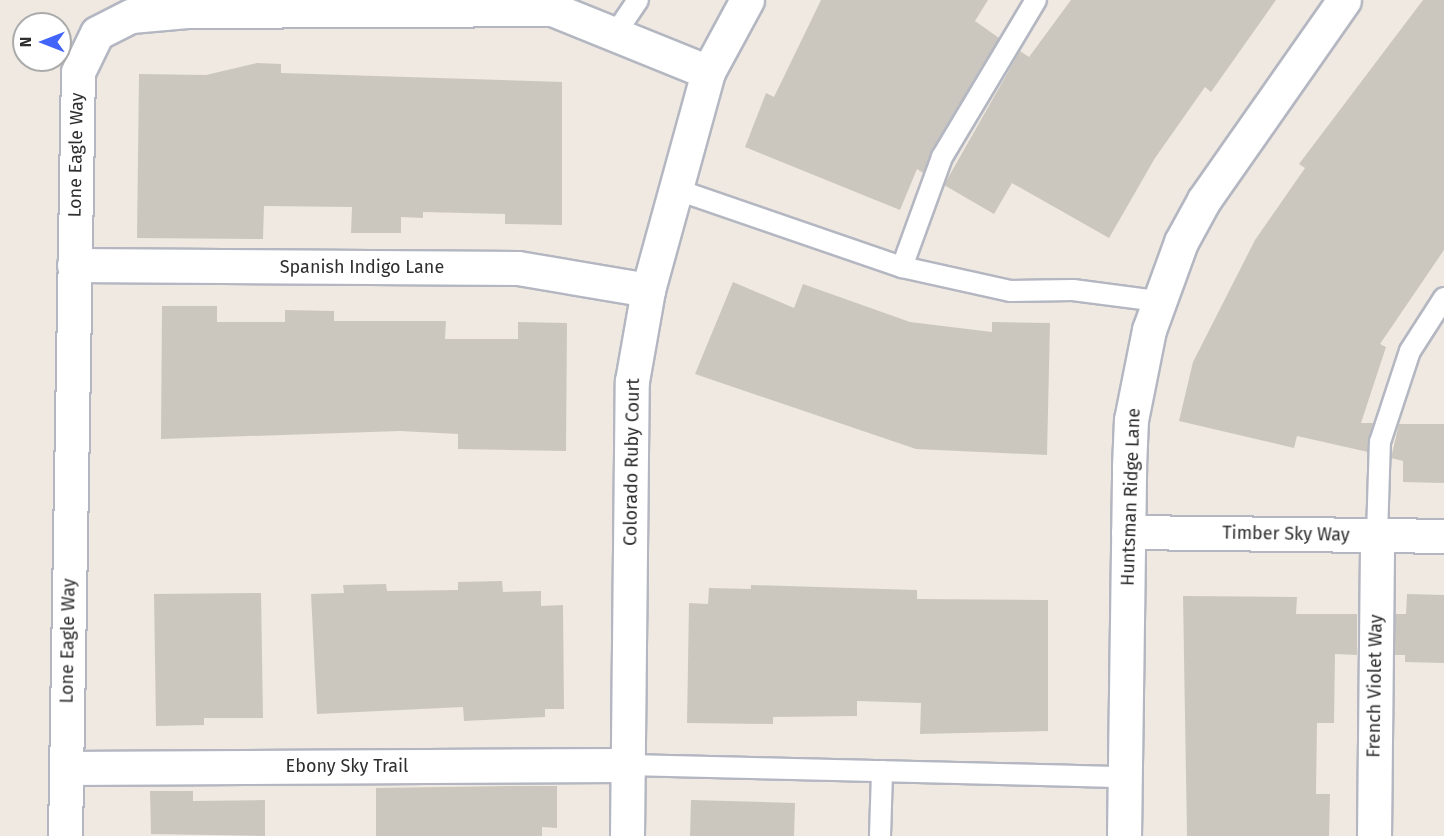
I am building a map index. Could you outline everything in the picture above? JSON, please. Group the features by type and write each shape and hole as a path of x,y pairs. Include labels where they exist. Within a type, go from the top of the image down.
{"street":[{"name":"Colorado Ruby Court","path":"627,836 632,381 648,290 708,72 747,0"},
{"name":"Huntsman Ridge Lane","path":"1124,836 1131,420 1158,301 1204,200 1344,0"},
{"name":"Lone Eagle Way","path":"65,836 78,72 97,33 131,16 552,9 708,72"},
{"name":"Spanish Indigo Lane","path":"74,265 518,268 648,290"},
{"name":"Timber Sky Way","path":"1128,532 1444,536"},
{"name":"French Violet Way","path":"1374,836 1377,535"},
{"name":"Ebony Sky Trail","path":"66,768 628,765"}],"lane":[{"path":"615,34 638,0"},
{"path":"902,267 942,157 1036,0"},
{"path":"675,189 902,267 1010,291 1073,290 1158,301"},
{"path":"1377,535 1380,442 1410,351 1444,298"},
{"path":"628,765 1125,777"},
{"path":"880,836 882,771"}],"building":[{"path":"821,0 988,0 975,21 999,38 923,173 917,169 900,210 745,147 766,93 774,97"},
{"path":"1071,0 1276,0 1211,92 1205,87 1155,158 1109,238 1012,183 994,214 944,185 1020,51 1029,57"},
{"path":"1423,0 1444,0 1444,250 1380,344 1386,347 1361,423 1373,423 1368,452 1297,436 1294,448 1179,421 1193,362 1255,240 1305,168 1299,164"},
{"path":"257,63 281,64 281,73 562,82 562,225 505,224 505,214 423,212 423,218 401,217 401,233 351,233 352,207 264,206 263,239 137,238 139,74 206,75"},
{"path":"733,282 794,308 803,284 910,322 992,332 992,322 1050,323 1047,455 916,449 695,374"},
{"path":"162,306 217,306 217,322 285,322 285,310 334,311 334,321 446,321 445,339 518,339 518,322 567,323 566,451 458,449 458,434 400,431 161,439"},
{"path":"1399,424 1444,424 1444,483 1403,482 1403,461 1391,458"},
{"path":"502,581 503,592 541,591 541,606 563,605 564,709 545,709 545,717 464,721 463,707 317,714 311,594 344,593 343,585 386,584 387,591 458,590 458,582"},
{"path":"751,585 917,590 917,599 1048,600 1048,731 920,734 921,703 857,701 857,716 773,717 773,724 687,723 689,603 708,604 709,588 751,589"},
{"path":"261,593 263,718 204,718 204,725 156,726 154,594"},
{"path":"1407,594 1444,595 1444,663 1405,662 1405,655 1395,655 1395,614 1406,614"},
{"path":"1183,596 1297,597 1296,614 1357,614 1357,655 1335,654 1334,723 1317,723 1316,794 1330,794 1329,836 1187,836"},
{"path":"557,786 557,828 542,827 542,836 376,836 376,788"},
{"path":"150,791 193,791 193,801 265,800 265,836 151,834"},
{"path":"691,800 795,803 794,836 690,836"}]}
